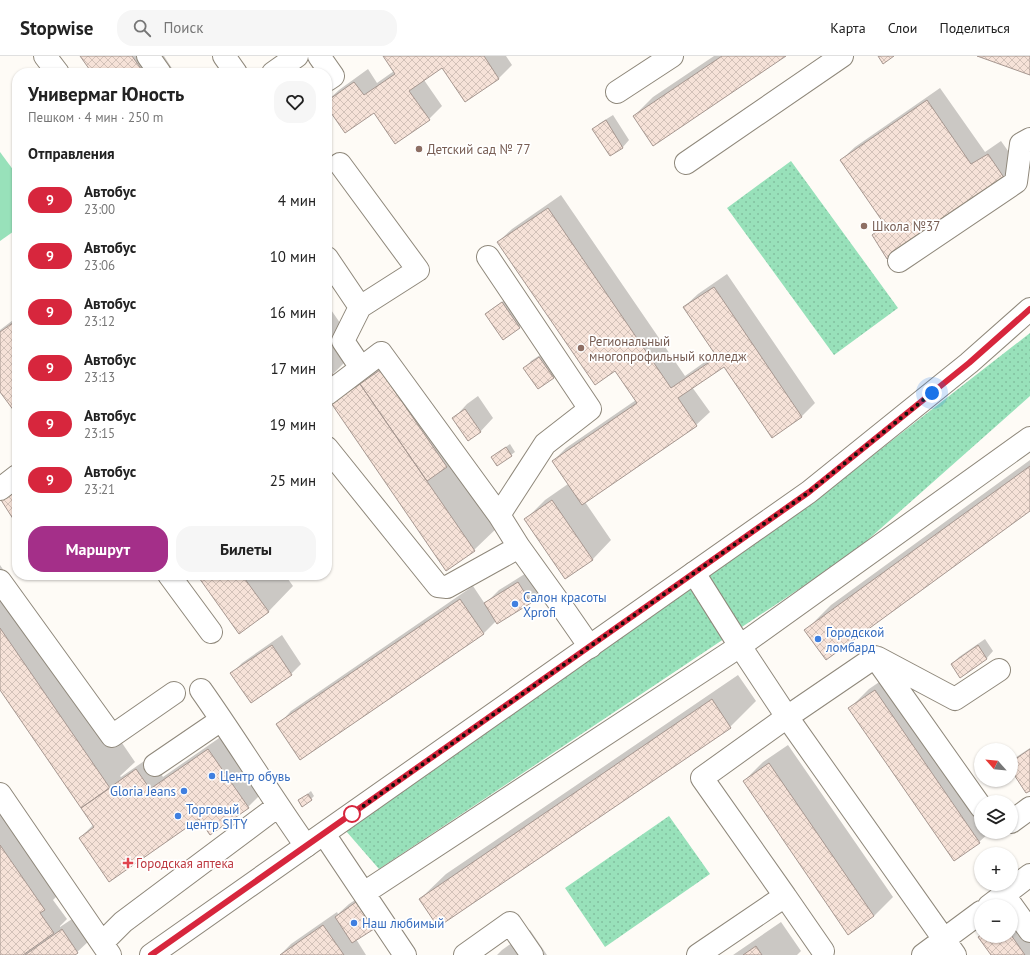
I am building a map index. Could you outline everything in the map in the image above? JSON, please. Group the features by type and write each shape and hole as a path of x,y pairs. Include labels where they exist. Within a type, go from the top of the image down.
{"main road":[{"path":"45,56 54,68"},
{"path":"148,56 156,68"},
{"path":"224,56 232,68"},
{"path":"280,68 297,56"},
{"path":"319,56 327,68"},
{"path":"617,92 672,56"},
{"path":"686,163 842,56"},
{"path":"899,261 1016,182 1021,144 1030,139"},
{"path":"340,164 418,270 360,307 343,341 361,368"},
{"path":"488,257 590,409 545,444 499,515"},
{"path":"332,265 360,307"},
{"path":"151,955 809,492 969,363 1030,309"},
{"path":"332,390 381,353 499,515 519,547 590,647"},
{"path":"364,893 740,646 1030,438"},
{"path":"332,454 438,586 447,587 519,547"},
{"path":"0,488 12,480"},
{"path":"694,573 740,646 788,717 949,947"},
{"path":"173,580 211,632"},
{"path":"0,581 112,736 174,692"},
{"path":"823,951 702,778 875,657"},
{"path":"875,657 954,699 999,670"},
{"path":"875,657 974,797"},
{"path":"201,690 306,846"},
{"path":"155,765 221,720"},
{"path":"0,794 106,949 123,922 278,806"},
{"path":"1018,817 1030,808"},
{"path":"324,834 405,955"},
{"path":"997,899 1030,875"},
{"path":"698,955 785,896"},
{"path":"923,955 949,947 974,920"},
{"path":"1018,920 1030,931"},
{"path":"465,955 510,923 532,955"}],"green space":[{"path":"0,152 12,168 12,233 0,241"},
{"path":"791,161 898,308 834,355 727,208"},
{"path":"1030,333 1030,396 853,553 379,869 346,831 813,502"},
{"path":"669,816 710,874 605,947 565,888"}],"building":[{"path":"80,56 132,56 140,68 88,68"},
{"path":"383,56 484,56 499,79 465,102 442,68 409,91 430,120 395,144 374,113 345,133 332,114 332,97 354,82 364,95 395,74"},
{"path":"722,56 786,56 653,146 633,116"},
{"path":"878,56 894,56 883,64"},
{"path":"977,56 1030,56 1030,75"},
{"path":"927,100 971,164 988,154 1005,179 887,259 872,235 885,225 840,160"},
{"path":"606,120 623,148 610,156 592,129"},
{"path":"548,208 671,388 717,357 683,307 714,287 802,417 772,438 724,367 678,398 697,426 582,505 552,461 637,403 615,371 595,385 497,242"},
{"path":"502,302 520,328 503,340 485,314"},
{"path":"12,324 12,408 0,392 0,332"},
{"path":"539,357 554,378 538,389 523,368"},
{"path":"380,370 447,467 427,481 360,384"},
{"path":"360,384 475,551 446,571 332,402"},
{"path":"465,409 481,432 468,441 452,418"},
{"path":"506,447 512,456 497,466 491,457"},
{"path":"1030,466 1030,511 826,660 804,630"},
{"path":"12,493 12,517 1,500"},
{"path":"552,500 593,560 565,579 524,519"},
{"path":"201,580 246,580 269,612 239,634"},
{"path":"518,582 531,603 497,624 484,603"},
{"path":"460,599 484,634 300,760 276,724"},
{"path":"0,628 110,788 81,808 0,690"},
{"path":"272,645 292,675 251,703 230,673"},
{"path":"978,645 987,659 960,678 951,664"},
{"path":"875,690 974,834 974,839 977,839 980,843 954,861 848,708"},
{"path":"712,699 731,728 438,927 419,899"},
{"path":"208,749 249,808 210,835 199,819 109,882 79,838 94,827 81,808 136,769 150,789"},
{"path":"1030,749 1030,791 1026,793 1018,781 1018,757"},
{"path":"769,763 874,916 848,935 743,781"},
{"path":"308,794 312,800 302,807 298,800"},
{"path":"0,845 45,910 40,913 54,933 23,955 0,955"},
{"name":"Наш любимый","path":"356,902 374,929 352,943 335,917"},
{"path":"323,925 344,955 280,955"},
{"path":"62,929 78,953 75,955 25,955"},
{"path":"982,943 1017,943 1025,955 991,955"},
{"path":"756,946 762,955 743,955"}],"bus line":[{"name":"9","path":"151,955 809,492 969,363 1030,309"}],"place":[{"name":"Детский сад № 77","path":"419,149"},
{"name":"Школа №37","path":"864,226"},
{"name":"Региональный многопрофильный колледж","path":"581,348"},
{"name":"Салон красоты Xprofi","path":"515,604"},
{"name":"Городской ломбард","path":"818,639"},
{"name":"Центр обувь","path":"212,776"},
{"name":"Gloria Jeans","path":"184,791"},
{"name":"Торговый центр SITY","path":"178,816"},
{"name":"Городская аптека","path":"128,863"},
{"name":"Наш любимый","path":"354,923"}],"route":[{"path":"352,814 349,816 809,492 932,393"}]}
